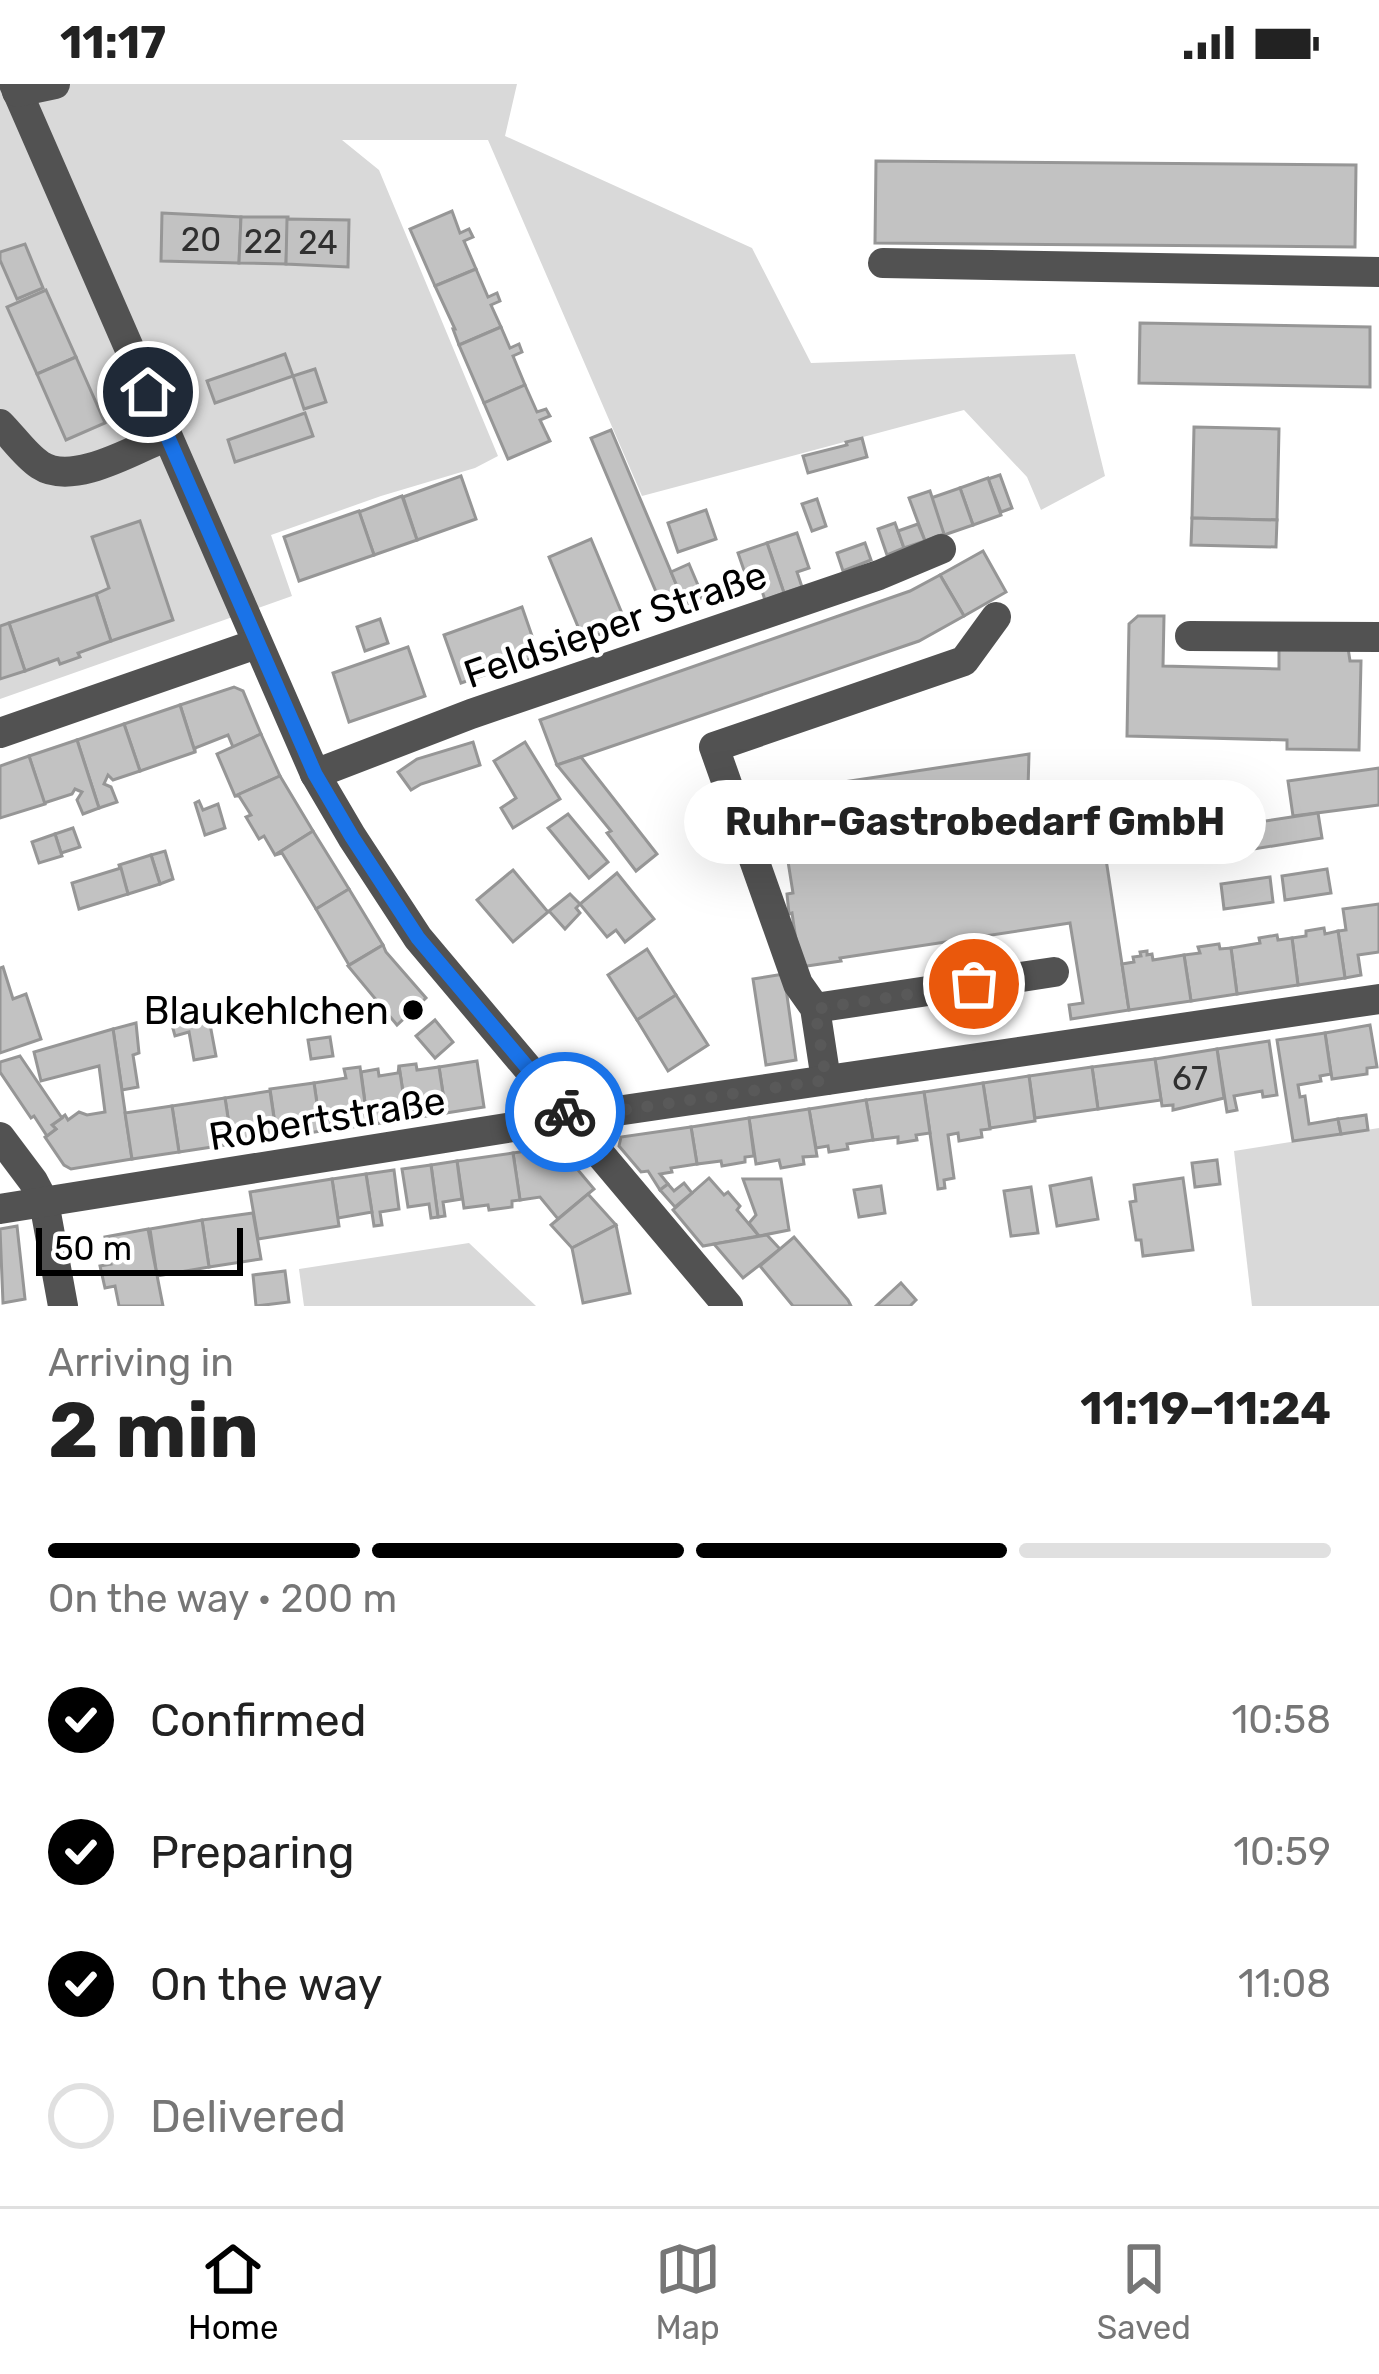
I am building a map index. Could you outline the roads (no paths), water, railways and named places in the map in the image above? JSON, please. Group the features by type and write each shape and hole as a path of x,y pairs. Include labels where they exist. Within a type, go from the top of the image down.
{"street":[{"path":"55,84 16,88 315,774 418,938 728,1306"},
{"path":"883,263 1379,272"},
{"path":"0,424 37,464 62,472 85,470 167,436"},
{"name":"Feldsieper Straße","path":"315,774 471,714 879,575 941,549"},
{"path":"826,1080 815,1009 798,984 715,747 964,661 996,617"},
{"path":"1190,637 1379,637"},
{"path":"0,733 256,644"},
{"path":"815,1009 1054,972"},
{"name":"Robertstraße","path":"0,1208 569,1118 1379,999"},
{"path":"0,1137 44,1202 63,1306"}],"place":[{"name":"Ruhr-Gastrobedarf GmbH","path":"974,984"},
{"name":"Blaukehlchen","path":"413,1010"}]}
